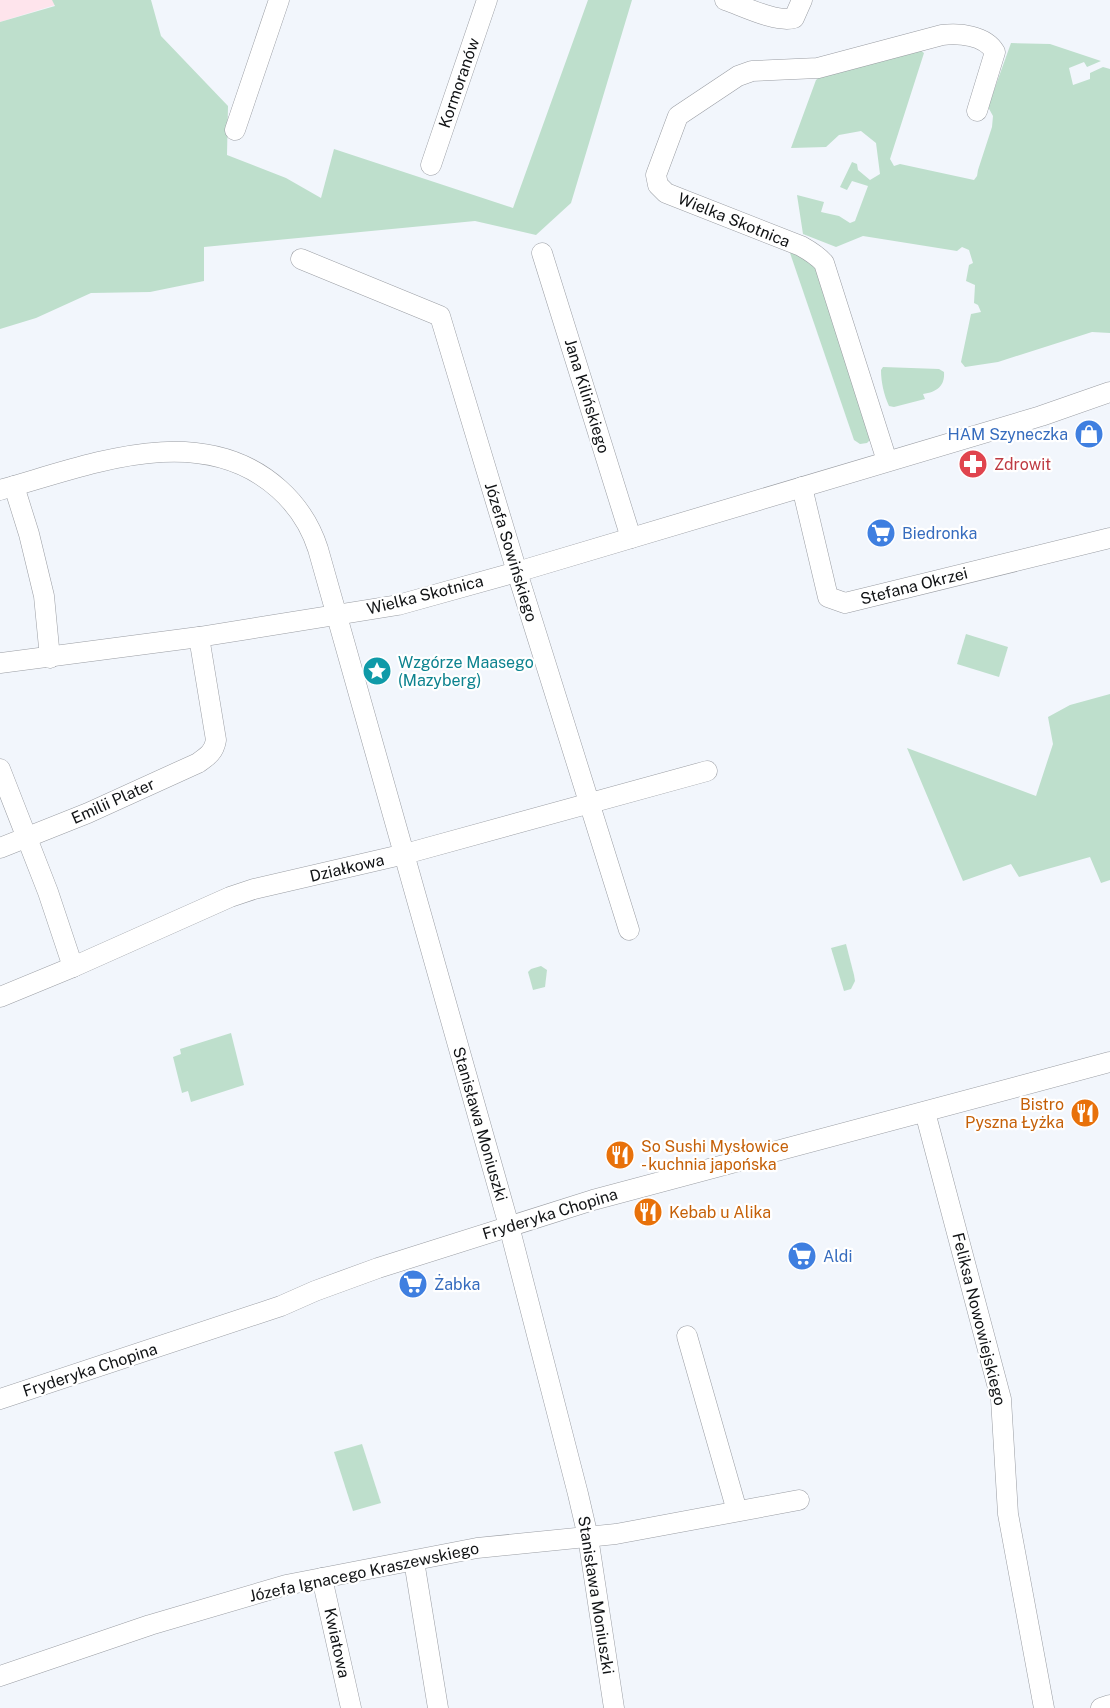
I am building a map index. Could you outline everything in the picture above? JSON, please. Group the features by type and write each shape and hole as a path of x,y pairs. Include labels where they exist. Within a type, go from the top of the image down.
{"street":[{"path":"236,130 279,0"},
{"name":"Kormoranów","path":"431,165 487,0"},
{"path":"725,0 787,20 794,18 802,0"},
{"name":"Wielka Skotnica","path":"887,461 824,263 812,251 801,246 666,193 658,184 656,175 678,116 738,76 752,71 818,68 942,35 958,33 986,42 995,52 977,111"},
{"name":"Jana Kilińskiego","path":"542,254 631,538"},
{"name":"Józefa Sowińskiego","path":"301,260 440,316 629,930"},
{"name":"Wielka Skotnica","path":"0,663 199,637 398,605 517,572 1041,416 1110,392"},
{"name":"Stanisława Moniuszki","path":"7,488 121,457 148,452 192,453 236,463 257,472 301,512 314,534 509,1226 578,1494 588,1537 614,1708"},
{"name":"Stefana Okrzei","path":"802,487 828,597 844,603 1110,538"},
{"path":"7,488 29,534 44,596 50,658"},
{"name":"Emilii Plater","path":"0,848 28,838 198,763 215,749 216,740 199,637"},
{"path":"0,769 28,838 73,968"},
{"name":"Działkowa","path":"0,997 73,968 246,892 405,854 707,771"},
{"name":"Fryderyka Chopina","path":"0,1399 259,1314 340,1281 603,1197 1110,1062"},
{"name":"Feliksa Nowowiejskiego","path":"925,1112 1000,1393 1008,1514 1044,1708"},
{"path":"687,1336 737,1511"},
{"name":"Józefa Ignacego Kraszewskiego","path":"0,1676 214,1605 286,1585 477,1548 588,1537 799,1500"},
{"path":"414,1561 438,1708"},
{"name":"Kwiatowa","path":"322,1578 351,1708"},
{"path":"1101,1708 1110,1705"}],"shaded area":[{"path":"0,0 52,0 55,5 0,22"}],"green space":[{"path":"52,0 151,0 161,36 228,106 227,155 286,178 321,198 334,149 513,208 588,0 632,0 571,203 536,235 475,221 204,247 204,281 150,292 91,293 36,318 0,329 0,22 55,6"},
{"path":"1011,43 1050,44 1101,61 1087,67 1084,62 1069,68 1073,85 1090,79 1090,73 1103,67 1110,69 1110,333 1092,332 998,362 965,367 961,362 971,314 981,312 978,305 974,303 975,285 966,281 969,265 973,263 969,250 962,247 957,251 863,236 836,247 803,234 797,195 824,202 821,212 839,216 850,223 855,221 868,186 852,181 847,190 840,187 852,162 857,164 858,170 870,180 880,174 876,143 861,131 839,135 826,147 791,148 816,80 821,76 920,50 924,53 890,159 894,166 900,164 974,180 992,127 993,116 988,107"},
{"path":"797,251 817,266 871,439 867,443 860,444 854,440 790,253"},
{"path":"883,367 939,369 944,372 944,377 939,388 923,394 925,399 894,407 889,406 884,393 881,375"},
{"path":"966,634 1008,647 999,677 957,664"},
{"path":"1110,694 1110,880 1101,883 1090,857 1019,877 1011,864 963,881 907,748 1036,796 1053,744 1048,717 1070,705"},
{"path":"846,944 855,981 851,989 844,991 831,948"},
{"path":"541,966 547,970 545,987 533,990 528,972"},
{"path":"231,1033 244,1085 191,1102 188,1091 182,1093 173,1057 181,1054 180,1049"},
{"path":"362,1444 381,1503 353,1511 334,1452"}],"place":[{"name":"HAM Szyneczka","path":"1089,434"},
{"name":"Zdrowit","path":"973,464"},
{"name":"Biedronka","path":"881,533"},
{"name":"Wzgórze Maasego (Mazyberg)","path":"377,671"},
{"name":"Bistro Pyszna Łyżka","path":"1085,1113"},
{"name":"So Sushi Mysłowice - kuchnia japońska","path":"620,1155"},
{"name":"Kebab u Alika","path":"648,1212"},
{"name":"Aldi","path":"802,1256"},
{"name":"Żabka","path":"413,1284"}]}
